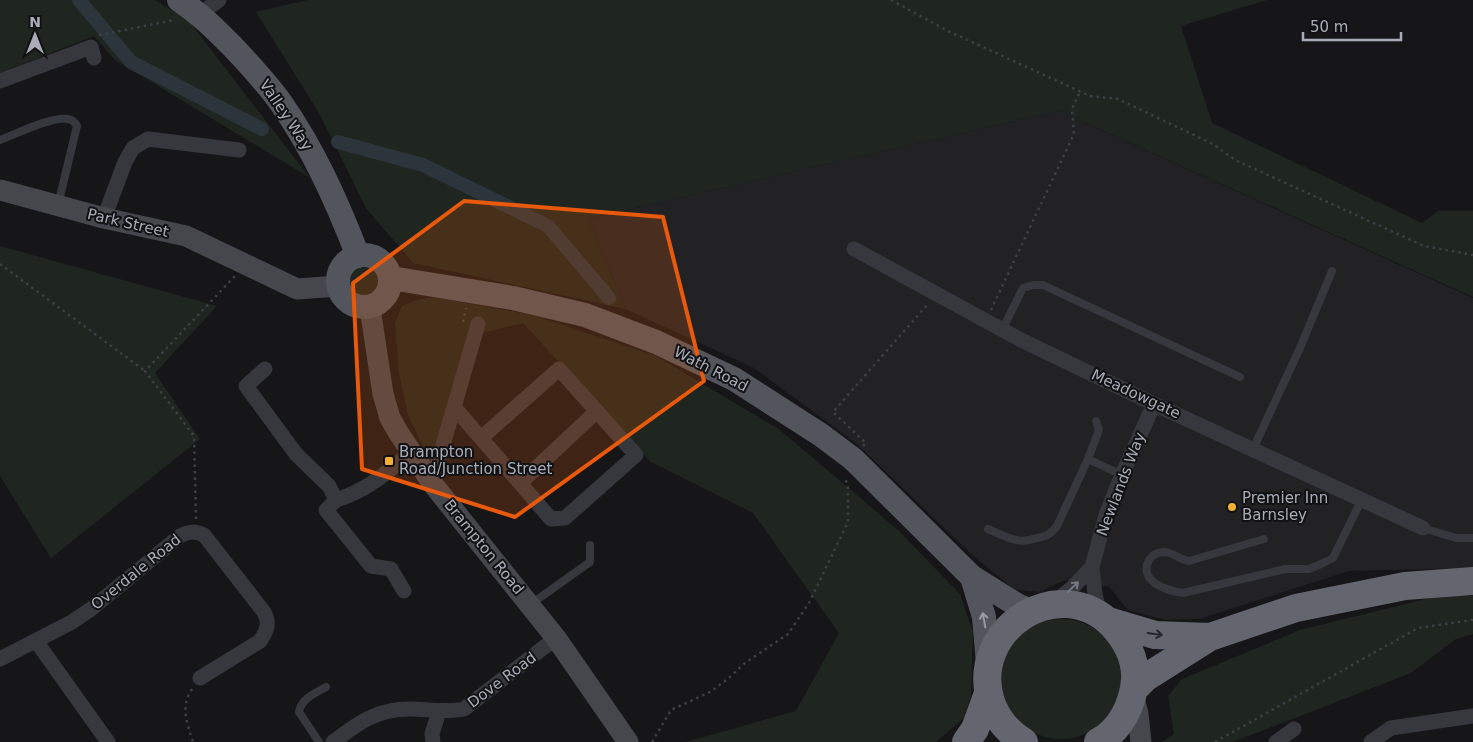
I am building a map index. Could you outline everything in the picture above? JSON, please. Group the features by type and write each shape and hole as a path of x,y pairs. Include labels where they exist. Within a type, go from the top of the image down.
{"highway":[{"path":"1134,692 1145,678 1210,637 1296,608 1405,586 1473,581"},
{"path":"1024,742 1004,726 994,710 988,693 987,679 988,664 994,648 1003,632 1016,620 1041,608 1076,606 1104,618 1155,635 1210,637"},
{"path":"1098,742 1116,728 1127,712 1134,692 1135,674 1127,645 1118,632 1104,618"},
{"path":"966,742 974,729 988,693"}],"main road":[{"name":"Valley Way","path":"179,0 200,14 251,66 281,103 320,170 337,204 358,256"},
{"name":"Park Street","path":"0,190 104,218 186,236 249,266"},
{"path":"367,255 383,262 391,278 388,294 377,305 370,308 353,306 346,301 338,286 340,270 344,264 358,256 367,255"},
{"path":"249,266 297,289 338,286"},
{"name":"Wath Road","path":"391,278 513,298 586,315 692,357 742,384 821,435 853,459 972,576 1017,605 1041,608"},
{"name":"Brampton Road","path":"370,308 383,394 390,418 432,483 556,638 625,738"},
{"name":"Wath Road","path":"972,576 984,617 988,664"},
{"path":"1134,692 1141,742"}],"street":[{"path":"200,14 219,0"},
{"path":"0,81 91,47 94,58"},
{"path":"104,218 125,162 133,148 148,139 240,150"},
{"name":"Meadowgate","path":"854,249 1002,330 1154,404 1423,528"},
{"path":"432,483 454,407 472,330"},
{"path":"454,407 551,519 565,518 636,455 559,368 481,438"},
{"path":"265,369 246,386 296,454 329,486 336,500"},
{"name":"Newlands Way","path":"1092,566 1106,515 1154,404"},
{"path":"520,482 597,411"},
{"path":"404,591 390,569 371,566 326,510 336,500 379,480 411,452"},
{"name":"Overdale Road","path":"2,655 36,641 72,622 91,609 180,536 187,532 196,532 204,535 264,612 268,626 260,641 200,678"},
{"path":"1041,608 1073,587 1092,566"},
{"path":"1092,566 1095,594 1104,618"},
{"name":"Dove Road","path":"333,742 374,714 410,709 439,712 464,709 556,638"},
{"path":"36,641 108,742"},
{"path":"433,742 432,734 439,712"},
{"path":"1371,742 1391,728 1473,716"},
{"path":"1276,742 1294,729"}],"lane":[{"path":"0,140 46,122 68,119 74,121 77,126 58,206"},
{"path":"1253,449 1300,348 1332,271"},
{"path":"1002,330 1023,288 1032,285 1042,285 1240,377"},
{"path":"988,529 1016,541 1027,542 1052,534 1088,460 1100,430 1096,421"},
{"path":"1088,460 1122,475"},
{"path":"1264,539 1189,561 1184,561 1164,552 1154,554 1148,561 1146,569 1149,578 1176,593 1183,593 1285,569 1309,569 1333,558 1362,499"},
{"path":"1423,528 1456,538 1473,538"},
{"path":"530,605 590,562 590,545"},
{"path":"319,742 299,712 303,701 326,687"}],"path":[{"path":"891,0 948,30 1080,92 1090,96 1118,99 1213,144 1235,160 1424,246 1473,255"},
{"path":"94,36 200,14"},
{"path":"986,322 1074,134 1072,109 1080,92"},
{"path":"0,264 145,371 194,436 196,532"},
{"path":"145,371 249,266"},
{"path":"469,291 464,317 472,330"},
{"path":"652,742 671,710 710,692 730,678 745,663 788,634 809,603 848,522 848,488 844,471 866,443 833,412 937,294"},
{"path":"1215,742 1418,628 1473,620"},
{"path":"193,742 184,716 187,696 200,678"}],"highlighted area":[{"path":"464,201 663,217 704,381 515,517 362,469 353,283"}],"shaded area":[{"path":"0,0 155,0 188,20 310,178 115,60 94,36 0,73"},
{"path":"307,0 1267,0 1181,26 1212,123 1422,223 1438,211 1473,211 1473,297 1059,111 588,219 626,309 413,263 366,208 319,113 256,12"},
{"path":"1059,111 1473,298 1473,568 1349,571 1199,619 1165,620 1128,610 1109,587 1065,580 1039,592 1015,590 971,554 857,444 754,368 626,309 588,219"},
{"path":"0,246 217,306 155,373 200,439 51,558 0,476"},
{"path":"364,263 371,264 377,268 381,274 381,288 377,294 371,298 364,299 357,298 351,294 347,288 346,281 347,274 351,268 357,264"},
{"path":"432,297 533,315 656,356 780,430 898,530 960,594 973,632 971,695 964,718 936,742 686,742 796,711 839,633 753,513 651,462 523,323 482,333 439,480 408,415 399,373 395,323 402,306"},
{"path":"1438,596 1473,596 1473,634 1456,639 1411,673 1233,742 1162,742 1174,734 1168,696 1182,679 1300,630"},
{"path":"1061,619 1084,623 1104,636 1117,656 1121,679 1117,702 1104,722 1084,735 1061,739 1038,735 1018,722 1005,702 1001,679 1005,656 1018,636 1038,623"}],"waterway":[{"path":"79,0 131,62 262,129"},
{"path":"338,142 423,165 548,226 609,298"}],"place":[{"name":"Brampton Road/Junction Street","path":"389,461"},
{"name":"Premier Inn Barnsley","path":"1232,507"}]}
